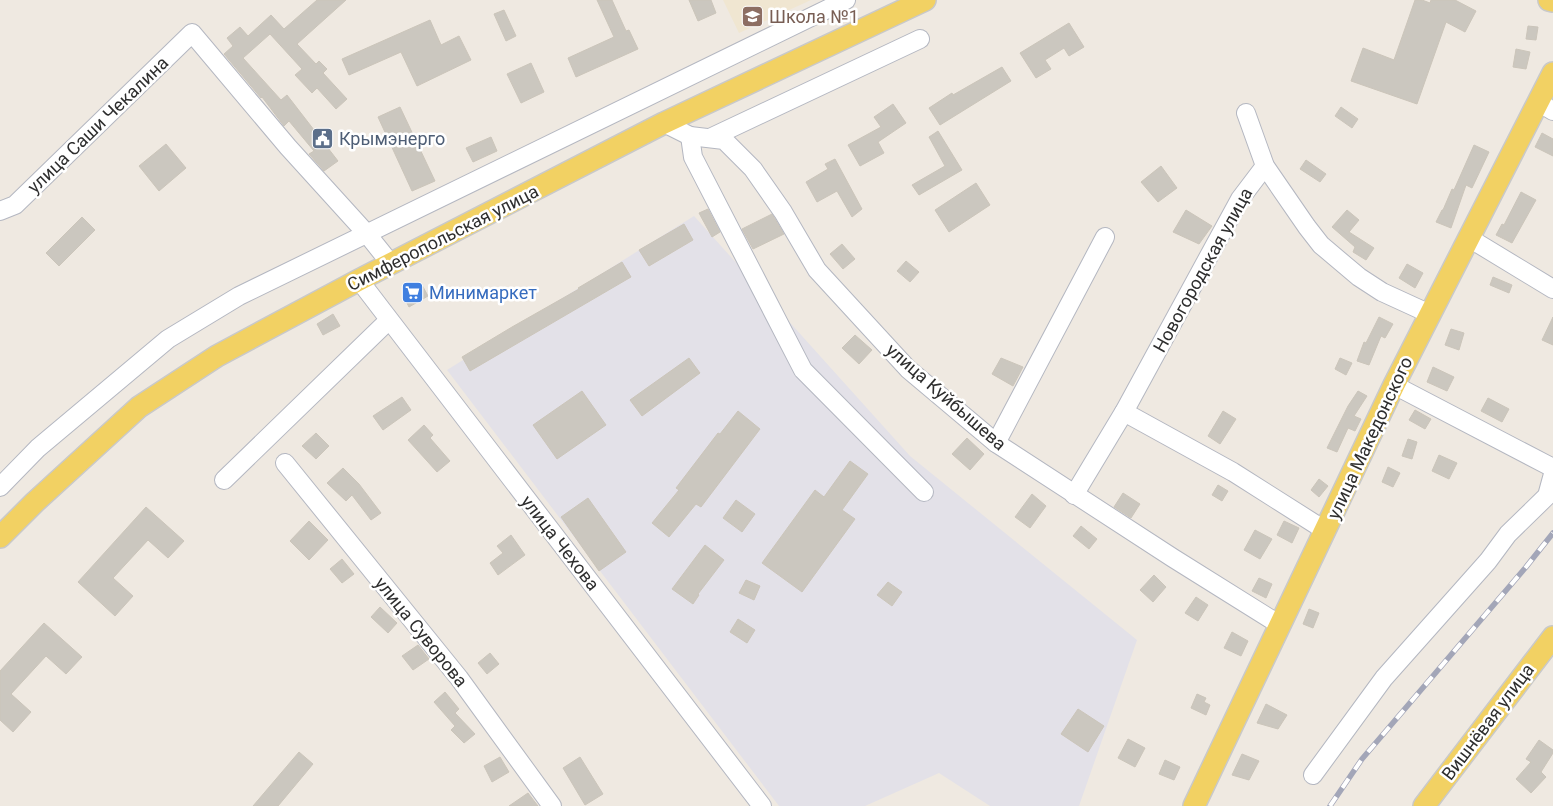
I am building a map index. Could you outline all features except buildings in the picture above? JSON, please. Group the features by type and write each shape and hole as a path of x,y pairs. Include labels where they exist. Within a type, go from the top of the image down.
{"main road":[{"name":"Симферопольская улица","path":"0,537 139,407 217,356 359,280 664,123 925,0"},
{"path":"1549,0 1553,1"},
{"name":"улица Македонского","path":"1194,806 1394,385 1469,238 1545,107 1553,73"},
{"name":"Вишнёвая улица","path":"1424,806 1553,637"}],"street":[{"path":"0,487 38,448 168,339 239,296 846,0"},
{"name":"улица Саши Чекалина","path":"0,211 14,205 192,33 288,147 366,234"},
{"path":"710,138 920,39"},
{"path":"1246,113 1265,166"},
{"name":"улица Куйбышева","path":"664,123 690,136 724,140 753,170 783,212 817,270 868,327 908,370 996,443 1074,495 1280,625"},
{"path":"690,136 693,157 803,370 924,492"},
{"name":"Новогородская улица","path":"1074,495 1124,412 1240,200 1265,166 1307,227 1335,258 1358,277 1382,292 1430,314"},
{"path":"366,234 391,264"},
{"path":"996,443 1105,237"},
{"path":"1469,238 1553,288"},
{"name":"улица Чехова","path":"359,280 762,806"},
{"path":"224,480 389,320"},
{"path":"1394,385 1553,468"},
{"path":"1124,412 1233,472 1326,531"},
{"name":"улица Суворова","path":"285,463 459,678 552,806"},
{"path":"1313,775 1384,678 1488,561 1508,534 1547,496 1553,474"}],"shaded area":[{"name":"Школа №1","path":"723,0 811,0 739,33"},
{"path":"694,216 910,456 1137,640 1079,806 990,806 939,773 865,806 779,806 447,370"}],"railway":[{"path":"1330,806 1362,759 1553,533"}],"place":[{"name":"Школа №1","path":"753,17"},
{"name":"Крымэнерго","path":"323,139"},
{"name":"Минимаркет","path":"413,293"}]}
